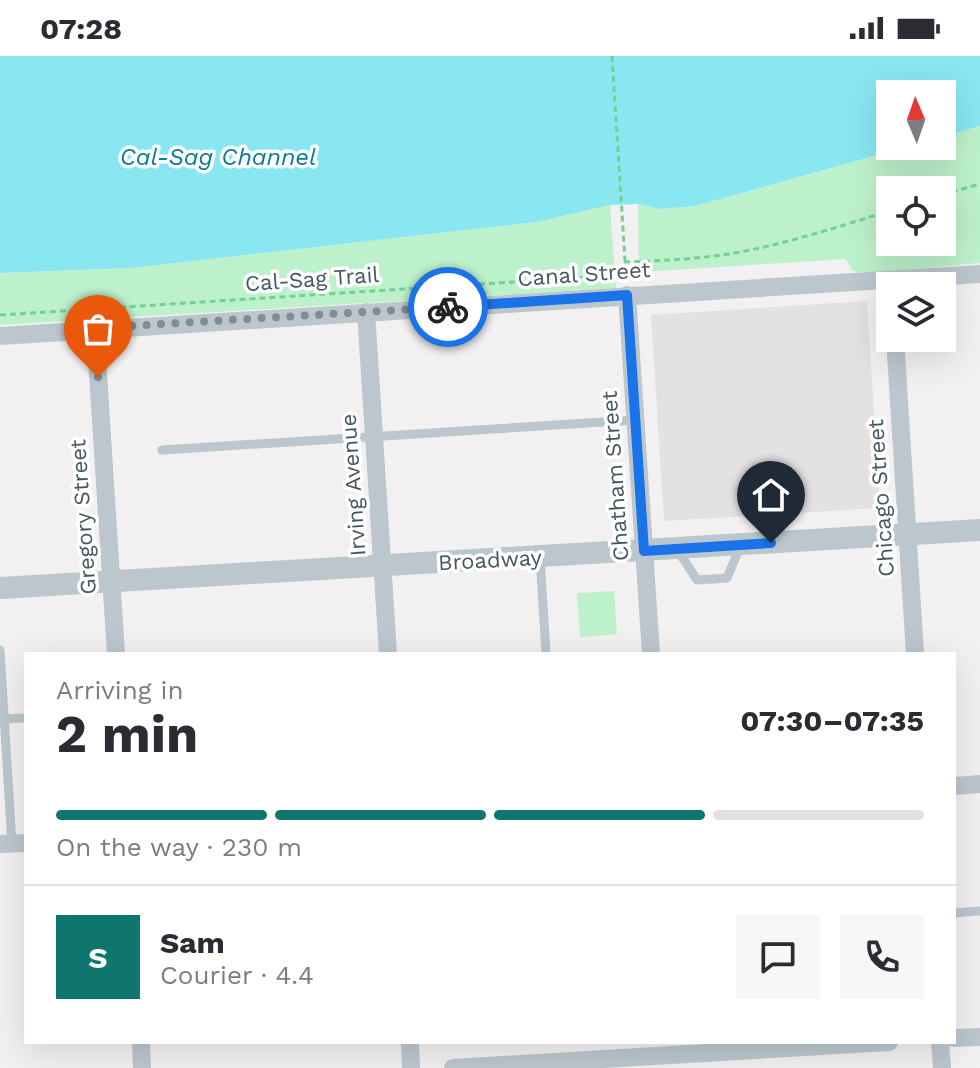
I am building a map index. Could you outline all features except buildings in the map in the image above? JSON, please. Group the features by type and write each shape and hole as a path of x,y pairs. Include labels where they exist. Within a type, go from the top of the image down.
{"street":[{"name":"Canal Street","path":"956,276 980,274"},
{"name":"Canal Street","path":"0,336 627,295 876,284"},
{"name":"Chatham Street","path":"627,295 651,652"},
{"name":"Irving Avenue","path":"366,312 388,652"},
{"name":"Gregory Street","path":"95,328 116,652"},
{"name":"Chicago Street","path":"896,352 915,652"},
{"name":"Broadway","path":"0,588 980,530"},
{"path":"956,786 980,784"},
{"path":"956,1038 980,1037"},
{"path":"141,1044 142,1068"},
{"path":"410,1044 411,1068"},
{"path":"453,1068 856,1044"},
{"path":"940,1044 942,1068"}],"lane":[{"path":"162,450 635,420"},
{"path":"677,549 697,580 727,578 741,544"},
{"path":"540,557 546,652"},
{"path":"0,650 13,844"},
{"path":"4,719 24,718"},
{"path":"956,913 980,911"}],"path":[{"path":"612,56 626,276"},
{"path":"956,191 980,184"},
{"path":"624,262 732,254 876,215"},
{"name":"Cal-Sag Trail","path":"0,315 637,274"}],"shaded area":[{"path":"867,301 880,508 664,521 651,315"}],"green space":[{"path":"980,126 980,263 857,272 852,270 846,259 639,272 638,204 660,209 695,206 876,155 876,160 956,160 956,133"},
{"path":"610,205 616,288 0,325 0,273 131,268 537,222"},
{"path":"614,591 617,634 580,637 577,593"}],"water":[{"name":"Cal-Sag Channel","path":"0,56 980,56 980,126 956,133 956,80 876,80 876,155 695,206 660,209 638,204 610,205 537,222 131,268 0,273"}],"way so far":[{"path":"98,377 95,328 448,307"}],"route":[{"path":"448,307 627,295 644,551 771,543"}]}
